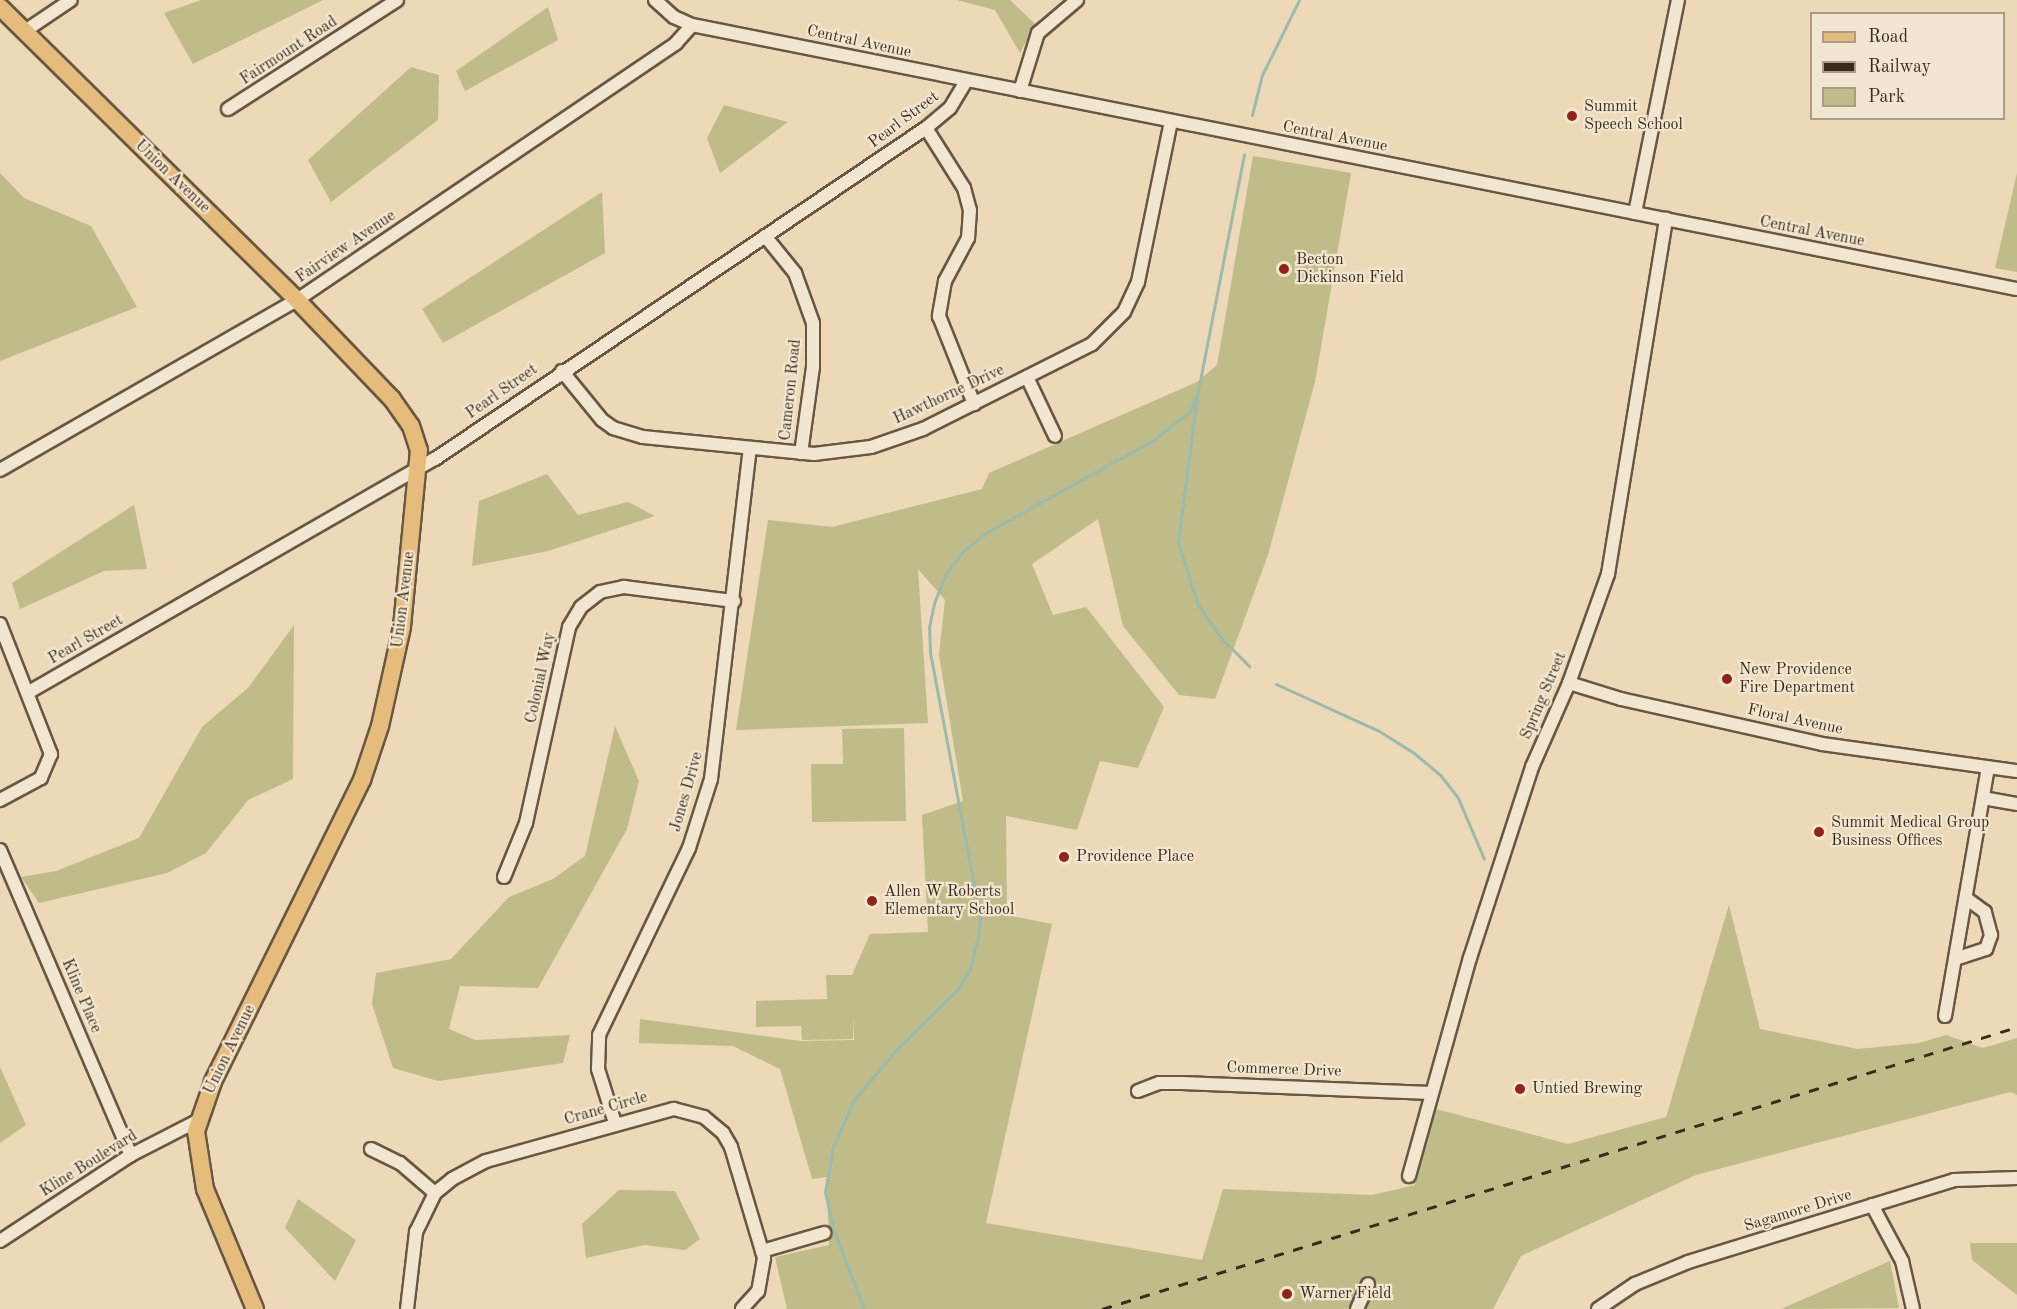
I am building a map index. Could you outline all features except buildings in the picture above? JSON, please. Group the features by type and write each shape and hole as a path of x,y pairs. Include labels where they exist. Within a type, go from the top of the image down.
{"main road":[{"name":"Union Avenue","path":"0,7 297,300 403,413 416,439 420,468 398,651 362,780 213,1082 199,1120 196,1146 205,1189 255,1309"}],"street":[{"path":"25,31 71,0"},
{"name":"Fairmount Road","path":"228,109 397,0"},
{"name":"Central Avenue","path":"656,0 674,17 692,25 2017,289"},
{"path":"1635,213 1678,0"},
{"path":"1020,91 1038,33 1074,1"},
{"name":"Fairview Avenue","path":"0,470 297,300 676,43 692,25"},
{"name":"Pearl Street","path":"28,692 420,468 926,128 950,108 966,81"},
{"name":"Hawthorne Drive","path":"562,371 593,412 627,434 801,453 871,447 923,429 1092,344 1124,312 1138,282 1171,121"},
{"path":"926,128 964,188 970,210 968,238 945,281 939,316 974,404"},
{"name":"Spring Street","path":"1409,1176 1431,1092 1532,767 1569,683 1608,574 1665,219"},
{"name":"Cameron Road","path":"765,236 795,273 810,308 814,351 801,453"},
{"path":"1027,377 1055,436"},
{"name":"Jones Drive","path":"615,1123 598,1069 599,1035 689,848 706,796 719,736 750,449"},
{"name":"Colonial Way","path":"504,877 526,823 569,627 581,607 600,592 624,587 734,601"},
{"path":"0,624 47,736 51,754 46,772 36,783 0,800"},
{"name":"Floral Avenue","path":"1569,683 1621,699 1822,744 2017,771"},
{"path":"1945,1016 1988,768"},
{"path":"1983,798 2017,804"},
{"name":"Kline Place","path":"0,850 131,1155"},
{"path":"1955,959 1986,949 1991,935 1984,912 1966,898"},
{"name":"Commerce Drive","path":"1138,1091 1160,1083 1182,1083 1431,1092"},
{"name":"Crane Circle","path":"407,1309 416,1232 435,1193 459,1174 486,1161 615,1123 674,1109 693,1112 714,1124 731,1147 762,1251 762,1281 742,1309"},
{"name":"Kline Boulevard","path":"0,1241 131,1155 199,1120"},
{"path":"371,1149 399,1163 435,1193"},
{"name":"Sagamore Drive","path":"1598,1309 1661,1272 1872,1205 1954,1180 2017,1178"},
{"path":"1872,1205 1902,1261 1913,1309"},
{"path":"762,1251 824,1233"},
{"path":"1357,1309 1368,1284"}],"green space":[{"path":"201,0 323,0 193,64 164,13"},
{"path":"957,0 1010,0 1035,24 1020,53 995,10"},
{"path":"548,7 558,40 465,91 456,71"},
{"path":"411,67 439,75 438,120 331,202 308,160"},
{"path":"724,105 788,122 720,173 707,138"},
{"path":"1253,156 1351,173 1315,382 1268,555 1215,699 1179,695 1123,626 1098,519 1032,564 1053,615 1086,607 1164,707 1138,768 1100,761 1077,830 1006,816 1007,915 1052,924 986,1223 1202,1260 1223,1189 1372,1195 1415,1185 1436,1109 1568,1144 1666,1117 1729,905 1760,1029 1858,1049 1919,1043 1946,1035 1983,1048 2017,1038 2017,1095 2010,1092 1696,1175 1521,1256 1493,1309 787,1309 775,1257 829,1245 827,1177 812,1179 780,1069 733,1046 639,1043 640,1019 801,1041 854,1040 853,1015 853,1039 802,1040 801,1026 756,1027 756,1001 827,999 826,975 852,975 870,934 928,932 922,815 963,801 939,655 945,600 918,569 928,723 736,730 768,520 832,527 982,489 989,473 1197,382 1217,365"},
{"path":"0,173 24,198 91,226 137,307 0,361"},
{"path":"2017,173 2017,272 1995,268"},
{"path":"602,192 605,253 443,343 422,309"},
{"path":"547,474 578,515 628,502 655,516 548,551 472,566 479,501"},
{"path":"134,505 147,569 104,571 20,609 12,583"},
{"path":"294,625 293,779 248,800 206,853 167,873 39,903 21,877 56,871 139,838 202,727 248,688"},
{"path":"615,726 639,781 627,829 538,988 460,986 449,1029 475,1040 570,1035 563,1063 438,1081 393,1068 372,1004 376,973 451,959 509,897 553,879 585,856"},
{"path":"904,728 906,821 812,822 811,764 843,764 842,729"},
{"path":"0,1067 26,1125 0,1143"},
{"path":"619,1190 675,1191 700,1239 685,1250 644,1245 586,1258 582,1224"},
{"path":"298,1199 356,1240 335,1281 285,1228"},
{"path":"1970,1243 2017,1243 2017,1295 1972,1260"},
{"path":"1890,1261 1899,1308 1781,1309"}],"waterway":[{"path":"1252,115 1262,75 1299,0"},
{"path":"1198,391 1244,154"},
{"path":"864,1309 833,1229 825,1192 833,1147 854,1100 896,1050 958,989 970,969 979,932 980,917 930,652 929,627 934,603 946,574 963,551 987,532 1152,441 1190,411 1198,391"},
{"path":"1197,397 1178,542 1198,605 1223,640 1249,666"},
{"path":"1276,684 1379,731 1414,753 1441,776 1458,798 1484,859"}],"railway":[{"path":"1102,1309 2017,1027"}],"place":[{"name":"Summit Speech School","path":"1572,116"},
{"name":"Becton Dickinson Field","path":"1284,269"},
{"name":"New Providence Fire Department","path":"1727,679"},
{"name":"Summit Medical Group Business Offices","path":"1819,832"},
{"name":"Providence Place","path":"1064,857"},
{"name":"Allen W Roberts Elementary School","path":"872,901"},
{"name":"Untied Brewing","path":"1520,1089"},
{"name":"Warner Field","path":"1287,1294"}]}
